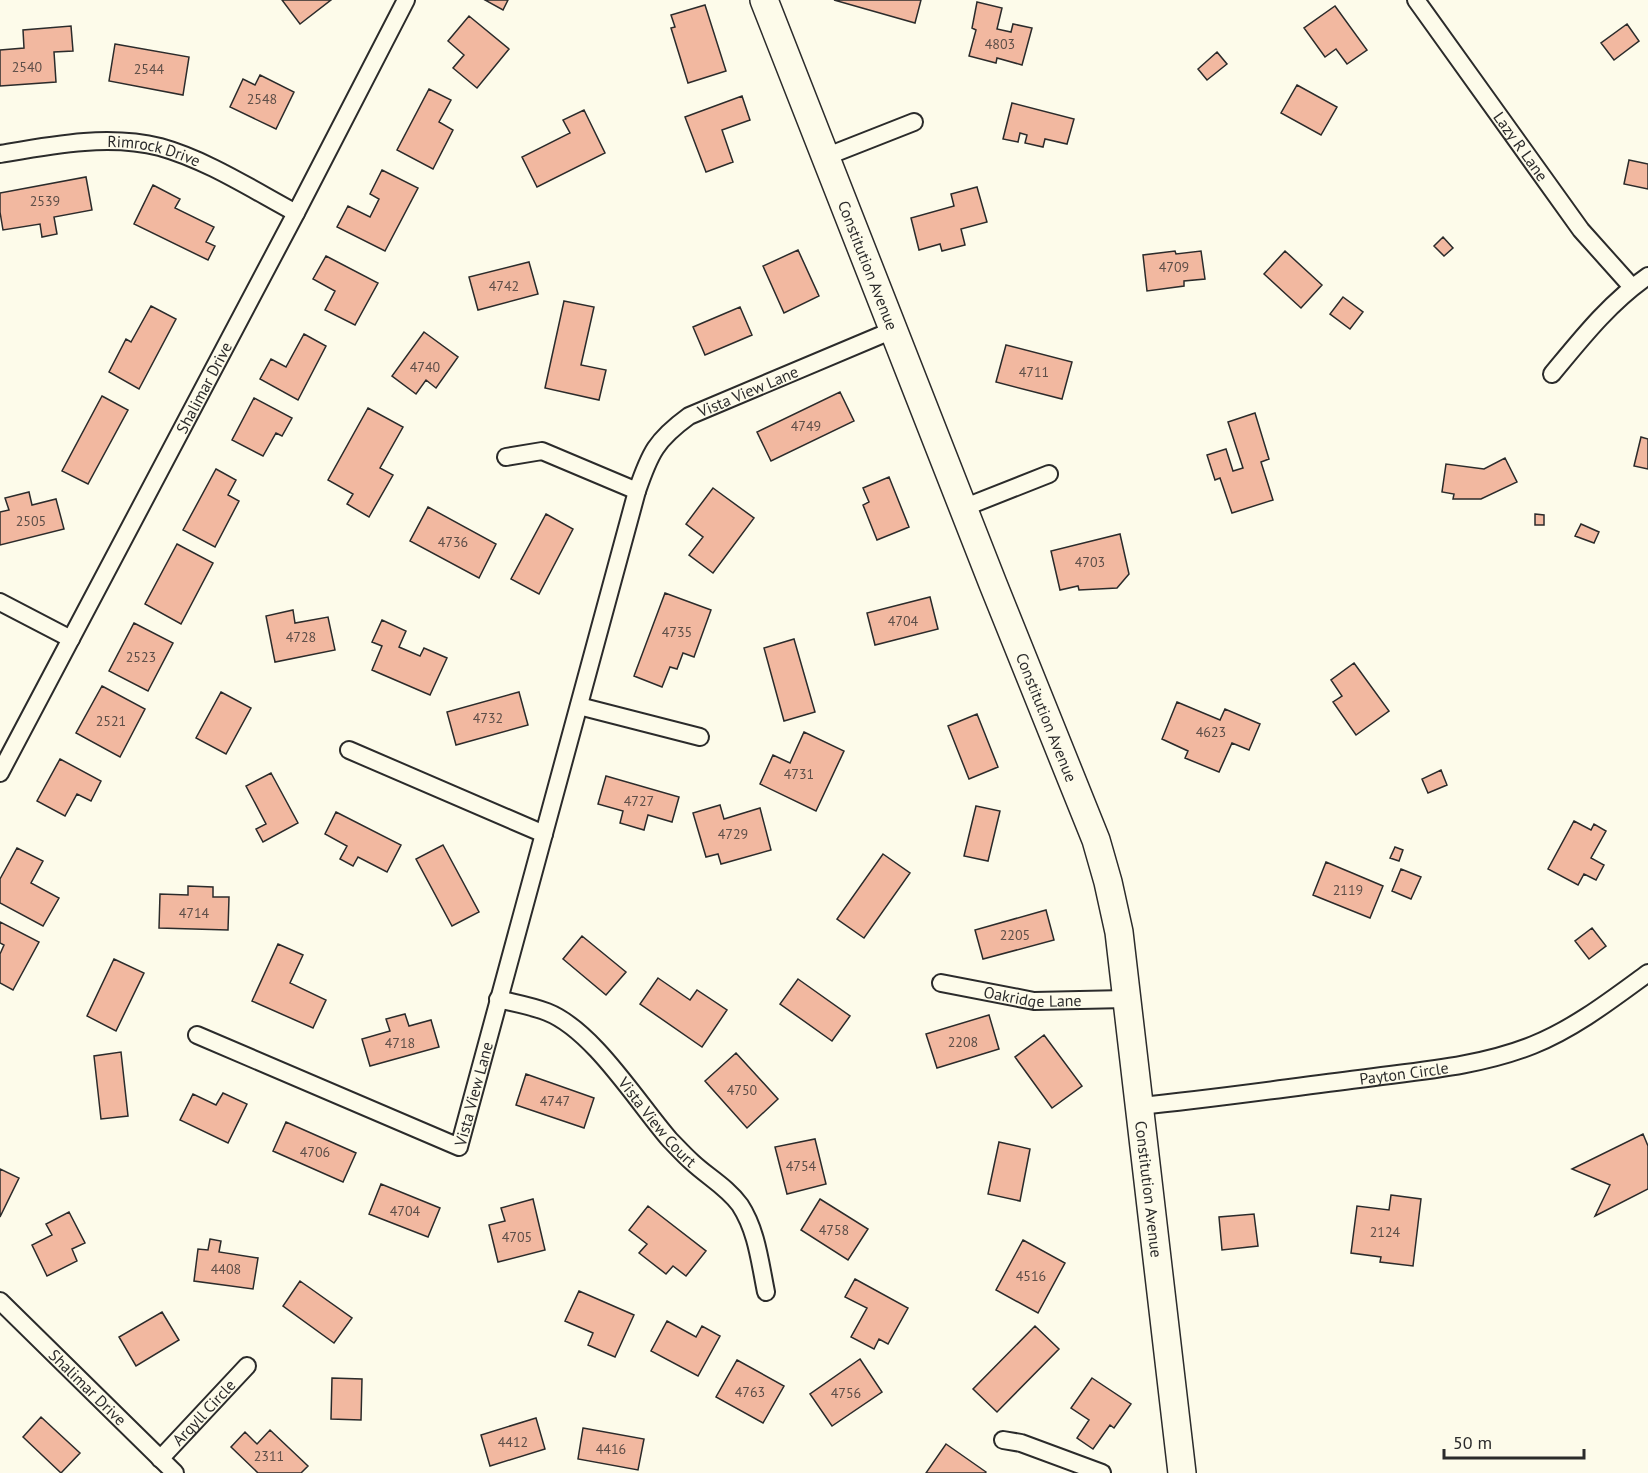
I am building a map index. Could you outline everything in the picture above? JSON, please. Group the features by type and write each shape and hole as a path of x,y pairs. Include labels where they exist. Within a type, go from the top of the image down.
{"main road":[{"name":"Constitution Avenue","path":"764,0 1096,840 1108,882 1119,932 1182,1473"}],"street":[{"name":"Shalimar Drive","path":"0,773 406,0"},
{"name":"Lazy R Lane","path":"1416,0 1581,230 1632,287"},
{"path":"825,157 914,122"},
{"name":"Rimrock Drive","path":"0,154 45,146 100,141 129,142 158,147 202,163 296,213"},
{"path":"1552,374 1592,327 1632,287 1648,276"},
{"name":"Vista View Lane","path":"197,1035 459,1147 646,464 656,446 670,430 689,416 893,330"},
{"path":"506,457 543,451 637,491"},
{"path":"963,508 1049,474"},
{"path":"0,602 70,639"},
{"path":"579,706 700,737"},
{"path":"348,750 544,834"},
{"name":"Payton Circle","path":"1138,1106 1447,1068 1491,1059 1532,1046 1561,1032 1592,1014 1648,973"},
{"name":"Oakridge Lane","path":"941,983 1034,1001 1126,999"},
{"name":"Vista View Court","path":"498,999 548,1012 578,1032 599,1052 670,1140 692,1162 725,1188 740,1205 752,1228 766,1292"},
{"name":"Shalimar Drive","path":"0,1301 174,1473"},
{"name":"Argyll Circle","path":"160,1459 248,1366"},
{"path":"1003,1440 1021,1443 1102,1473"}],"building":[{"path":"282,0 331,0 300,24"},
{"path":"485,0 508,0 503,10"},
{"path":"834,0 921,0 915,23"},
{"path":"977,2 1002,8 997,29 1011,32 1013,24 1032,28 1022,65 997,58 996,63 969,56 976,30 972,28"},
{"path":"705,5 726,71 688,83 671,28 675,27 671,15"},
{"path":"1335,6 1367,50 1347,64 1336,49 1325,57 1304,28"},
{"path":"469,16 509,49 477,88 453,68 464,55 448,41"},
{"path":"1627,24 1639,41 1614,60 1601,43"},
{"path":"71,26 73,51 54,52 56,82 0,86 0,50 24,48 23,30"},
{"path":"115,44 189,57 183,95 109,81"},
{"path":"1217,52 1227,64 1207,80 1198,69"},
{"path":"260,75 294,92 276,129 230,107 243,79 255,85"},
{"path":"1297,85 1337,107 1321,135 1281,113"},
{"path":"429,89 451,100 439,122 453,130 433,169 397,150"},
{"path":"742,96 750,120 722,130 733,162 706,172 685,117"},
{"path":"1012,103 1074,119 1067,144 1045,139 1043,147 1025,143 1027,135 1020,133 1018,142 1003,139"},
{"path":"584,110 605,153 537,187 522,157 570,133 563,120"},
{"path":"1629,160 1648,164 1648,189 1624,184"},
{"path":"382,170 418,188 385,251 337,227 348,206 370,217 379,199 370,194"},
{"path":"86,177 92,210 54,217 57,234 42,237 40,224 3,230 0,193"},
{"path":"153,185 180,199 175,208 214,227 206,242 215,246 208,260 134,224"},
{"path":"977,187 987,222 961,229 965,245 942,251 940,244 919,250 911,218 954,206 951,194"},
{"path":"1443,237 1453,248 1444,256 1434,246"},
{"path":"798,250 819,296 784,313 763,266"},
{"path":"1175,251 1176,254 1201,251 1205,279 1184,281 1184,286 1147,291 1143,255"},
{"path":"1285,251 1322,285 1301,308 1264,274"},
{"path":"326,256 378,283 355,325 325,310 335,291 313,279"},
{"path":"529,262 538,294 478,310 469,277"},
{"path":"1343,297 1363,312 1350,329 1330,314"},
{"path":"564,301 594,307 581,365 606,370 599,400 545,388"},
{"path":"151,306 176,319 139,389 109,372 126,339 131,342"},
{"path":"740,307 752,335 705,355 693,327"},
{"path":"424,332 458,357 436,388 426,380 416,394 392,376"},
{"path":"304,334 326,346 298,400 260,379 271,359 286,367"},
{"path":"1006,345 1072,362 1062,399 996,382"},
{"path":"840,392 854,421 771,461 757,432"},
{"path":"102,396 128,410 88,484 62,471"},
{"path":"254,398 292,418 282,436 276,433 263,456 232,440"},
{"path":"368,408 403,427 380,468 393,475 369,517 347,504 353,494 328,480"},
{"path":"1255,413 1269,459 1261,462 1273,500 1232,513 1220,478 1215,480 1207,455 1226,449 1233,471 1243,468 1228,422"},
{"path":"1641,437 1648,439 1648,469 1634,466"},
{"path":"1505,458 1517,482 1481,499 1453,499 1454,494 1442,492 1446,464 1484,469"},
{"path":"216,469 236,480 228,495 239,501 215,547 183,530"},
{"path":"889,477 909,527 877,540 863,505 869,502 863,488"},
{"path":"713,488 754,518 713,573 689,555 703,537 686,524"},
{"path":"29,492 32,505 56,499 64,529 0,545 0,512 9,510 5,498"},
{"path":"428,507 496,544 479,578 410,541"},
{"path":"546,514 573,529 539,594 511,579"},
{"path":"1535,514 1544,515 1544,525 1535,525"},
{"path":"1581,524 1599,532 1594,543 1575,536"},
{"path":"1120,534 1129,574 1117,588 1079,590 1078,586 1060,590 1051,551"},
{"path":"177,544 213,563 181,624 145,604"},
{"path":"665,593 711,610 694,657 683,653 677,669 670,667 662,687 634,676"},
{"path":"930,597 938,629 875,645 867,613"},
{"path":"293,610 295,623 328,617 335,650 275,662 266,616"},
{"path":"382,620 406,631 399,647 420,656 424,648 447,658 430,695 372,670 382,646 372,642"},
{"path":"134,623 173,643 148,691 109,671"},
{"path":"794,639 815,712 784,721 764,648"},
{"path":"1354,663 1389,711 1356,735 1333,702 1342,696 1331,680"},
{"path":"102,686 145,709 120,757 76,733"},
{"path":"221,692 251,708 226,754 196,738"},
{"path":"519,692 528,725 456,745 447,712"},
{"path":"1177,702 1220,720 1225,709 1260,724 1249,750 1232,743 1219,772 1185,758 1188,751 1162,739"},
{"path":"977,714 998,767 969,779 948,726"},
{"path":"804,732 844,751 816,811 760,784 773,755 790,763"},
{"path":"60,759 101,781 91,801 77,794 65,816 37,801"},
{"path":"1441,770 1447,785 1428,793 1422,779"},
{"path":"271,773 298,823 263,842 256,829 266,824 246,786"},
{"path":"606,776 679,797 672,822 648,815 644,830 620,823 623,811 598,804"},
{"path":"720,805 724,819 760,808 771,850 721,864 718,854 706,857 693,813"},
{"path":"976,806 1000,811 988,861 964,856"},
{"path":"336,812 401,845 387,872 358,857 353,866 340,859 347,846 325,834"},
{"path":"1574,821 1591,830 1594,824 1606,831 1591,858 1604,865 1596,880 1584,874 1578,885 1548,869"},
{"path":"443,845 479,912 452,926 416,859"},
{"path":"1395,847 1403,850 1399,861 1390,858"},
{"path":"17,848 43,861 31,883 59,898 43,926 0,903 0,879"},
{"path":"883,854 910,873 864,938 837,919"},
{"path":"1326,862 1383,886 1370,918 1313,895"},
{"path":"1401,869 1421,877 1411,899 1392,891"},
{"path":"188,886 213,887 213,897 229,897 228,930 159,928 160,894 188,895"},
{"path":"1046,910 1054,940 983,959 975,930"},
{"path":"0,922 39,942 13,990 0,983 0,954 4,945 0,943"},
{"path":"1592,928 1606,946 1589,959 1575,941"},
{"path":"582,936 626,972 606,995 563,959"},
{"path":"278,944 303,955 290,983 326,1000 313,1028 252,1001"},
{"path":"114,959 144,973 116,1031 87,1016"},
{"path":"658,978 690,1000 697,990 727,1010 702,1047 640,1004"},
{"path":"798,979 850,1016 832,1041 780,1004"},
{"path":"405,1014 409,1026 431,1020 439,1047 370,1066 362,1039 390,1031 386,1019"},
{"path":"989,1015 999,1049 937,1068 926,1034"},
{"path":"1044,1035 1082,1086 1052,1108 1015,1057"},
{"path":"121,1052 128,1116 101,1119 94,1056"},
{"path":"736,1053 778,1099 747,1128 705,1081"},
{"path":"526,1074 594,1098 584,1128 516,1105"},
{"path":"223,1093 247,1104 228,1143 180,1120 193,1094 216,1105"},
{"path":"286,1122 356,1153 343,1182 273,1151"},
{"path":"1643,1134 1648,1146 1648,1189 1595,1216 1610,1185 1572,1169"},
{"path":"815,1139 826,1184 787,1194 775,1147"},
{"path":"999,1142 1030,1149 1020,1201 988,1194"},
{"path":"0,1169 19,1178 0,1217"},
{"path":"381,1184 440,1208 428,1237 369,1214"},
{"path":"1391,1195 1421,1199 1413,1266 1380,1262 1381,1257 1351,1253 1357,1206 1389,1210"},
{"path":"533,1199 545,1250 498,1262 489,1225 505,1221 501,1208"},
{"path":"820,1199 868,1229 848,1260 801,1230"},
{"path":"648,1206 706,1251 686,1276 673,1266 666,1274 639,1253 647,1244 629,1230"},
{"path":"69,1212 85,1243 72,1249 77,1261 47,1276 32,1245 52,1235 46,1224"},
{"path":"1254,1214 1258,1246 1222,1250 1219,1217"},
{"path":"210,1239 221,1241 219,1252 258,1258 253,1289 194,1281 198,1249 208,1250"},
{"path":"1023,1240 1065,1263 1038,1313 996,1290"},
{"path":"855,1279 908,1308 888,1344 879,1339 874,1349 851,1337 867,1308 845,1297"},
{"path":"300,1281 352,1318 334,1343 283,1306"},
{"path":"579,1291 634,1315 615,1357 588,1345 593,1333 565,1321"},
{"path":"162,1312 179,1340 136,1366 119,1337"},
{"path":"667,1321 696,1337 702,1326 720,1336 698,1376 651,1351"},
{"path":"1035,1326 1059,1349 997,1412 973,1389"},
{"path":"860,1359 882,1392 832,1426 810,1394"},
{"path":"737,1360 784,1386 763,1423 716,1397"},
{"path":"332,1378 362,1379 361,1420 331,1419"},
{"path":"1092,1378 1131,1404 1114,1428 1110,1425 1093,1449 1077,1438 1089,1420 1071,1408"},
{"path":"41,1417 80,1453 61,1473 23,1437"},
{"path":"536,1418 545,1449 490,1466 481,1435"},
{"path":"583,1428 644,1439 638,1470 578,1459"},
{"path":"270,1430 308,1466 301,1473 258,1473 231,1447 245,1432 257,1444"},
{"path":"946,1444 986,1472 926,1473"}]}
